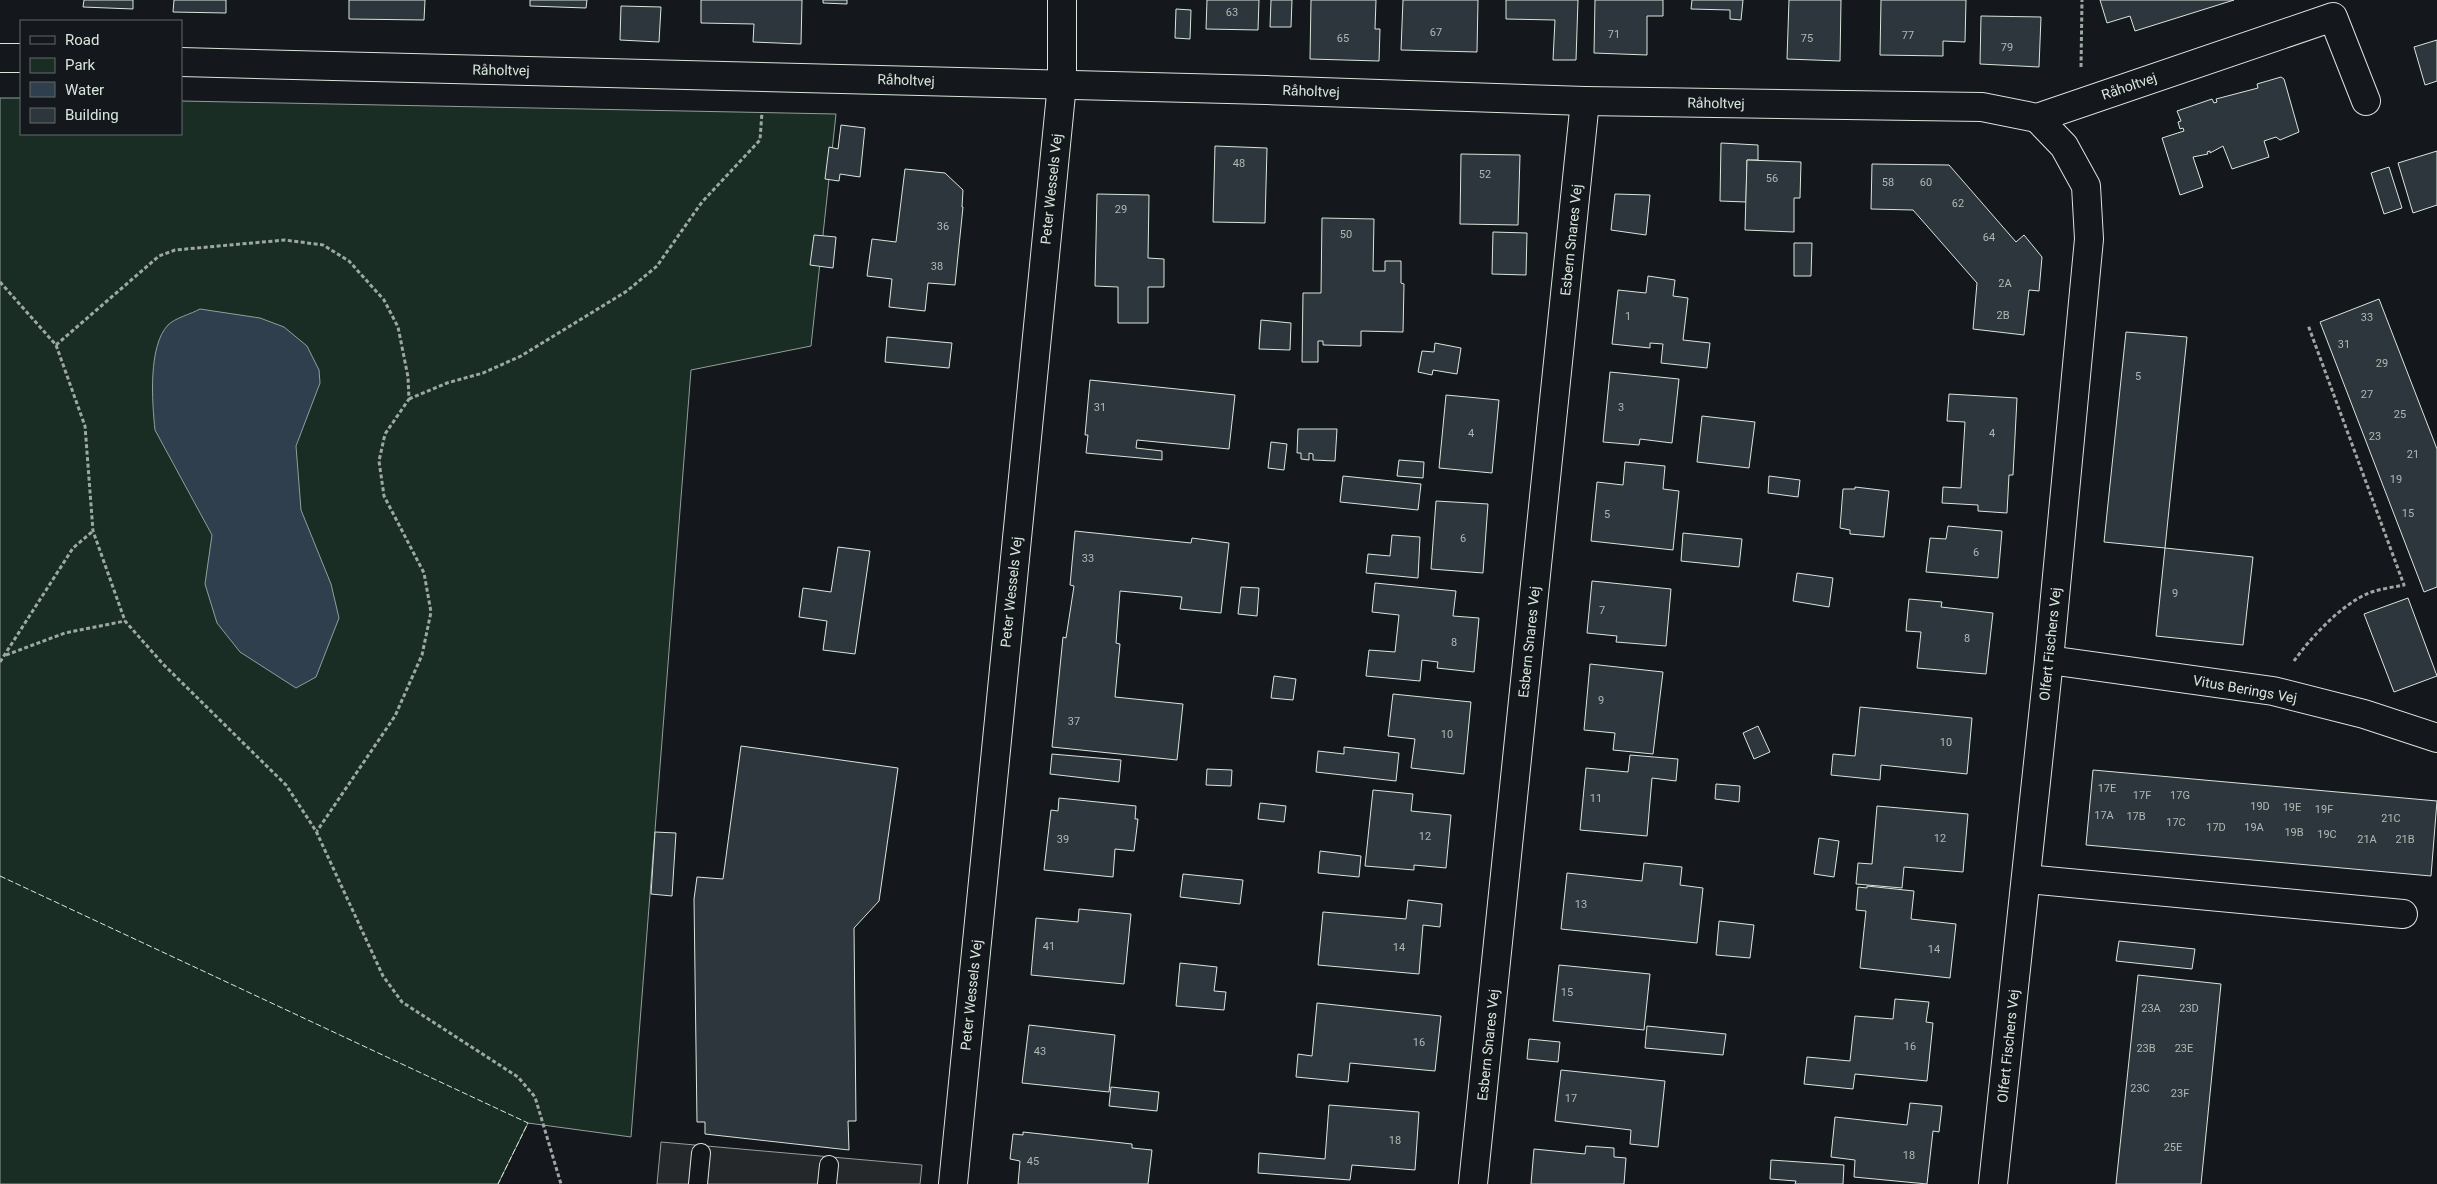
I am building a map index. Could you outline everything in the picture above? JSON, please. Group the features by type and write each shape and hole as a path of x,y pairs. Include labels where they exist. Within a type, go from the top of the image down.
{"street":[{"name":"Peter Wessels Vej","path":"952,1184 1062,84 1062,0"},
{"name":"Råholtvej","path":"182,62 1431,94 1585,101 1982,107 2037,118 2334,17 2366,101"},
{"path":"0,58 20,58"},
{"name":"Esbern Snares Vej","path":"1474,1184 1585,101"},
{"name":"Olfert Fischers Vej","path":"1993,1184 2049,660 2089,239 2086,186 2064,146 2037,118"},
{"name":"Vitus Berings Vej","path":"2049,660 2273,690 2364,714 2437,738"},
{"path":"2026,879 2403,914"}],"lane":[{"path":"698,1184 700,1153"},
{"path":"827,1184 829,1165"}],"path":[{"path":"2080,102 2082,0"},
{"path":"316,831 395,716 422,654 431,612 424,573 384,496 379,461 385,434 409,399 448,383 483,373 521,356 627,291 657,266 702,202 760,140 763,76"},
{"path":"56,345 159,256 175,250 285,240 322,245 349,261 384,300 398,327 408,376 409,399"},
{"path":"0,282 56,345 84,426 93,531 125,621 163,664 286,785 316,831 383,976 402,1002 518,1077 535,1097 561,1184"},
{"path":"2273,690 2306,644 2339,612 2369,593 2404,584 2308,325"},
{"path":"0,662 73,548 93,531"},
{"path":"5,656 65,633 125,621"}],"green space":[{"path":"0,98 20,98 20,135 182,135 182,101 836,114 811,346 691,370 631,1137 528,1123 498,1184 0,1184"}],"shaded area":[{"path":"661,1142 922,1165 920,1184 657,1184"}],"water":[{"path":"200,309 260,318 284,327 307,346 319,370 320,383 296,446 301,510 331,584 339,618 316,677 296,688 240,652 217,623 205,584 212,535 155,430 153,375 157,346 168,325"}],"building":[{"path":"84,0 133,0 133,9 83,7"},
{"path":"174,0 226,0 226,13 173,12"},
{"path":"349,0 425,0 424,20 349,19"},
{"path":"530,0 587,0 586,8 530,6"},
{"path":"701,0 802,0 801,44 753,42 754,24 701,23"},
{"path":"823,0 847,0 847,4 823,3"},
{"path":"1207,0 1259,0 1258,30 1206,29"},
{"path":"1271,0 1292,0 1291,27 1270,27"},
{"path":"1311,0 1376,0 1375,29 1380,29 1379,61 1310,59"},
{"path":"1403,0 1478,0 1477,52 1401,50"},
{"path":"1506,0 1578,0 1576,60 1553,60 1555,20 1506,19"},
{"path":"1595,0 1663,0 1663,16 1647,16 1647,55 1594,53"},
{"path":"1692,0 1743,0 1741,20 1730,19 1730,10 1691,9"},
{"path":"1789,0 1841,0 1840,61 1787,59"},
{"path":"1881,0 1966,0 1965,42 1943,41 1943,56 1880,55"},
{"path":"2100,0 2234,0 2135,31 2130,16 2107,23"},
{"path":"621,6 661,7 659,42 620,40"},
{"path":"1176,9 1191,10 1190,39 1175,38"},
{"path":"1981,16 2041,17 2039,67 1980,64"},
{"path":"2437,40 2437,81 2425,85 2414,47"},
{"path":"2281,77 2284,79 2299,132 2280,140 2276,137 2264,141 2269,157 2232,169 2223,146 2210,153 2210,151 2207,152 2208,154 2193,157 2203,187 2180,195 2162,138 2184,131 2183,128 2180,129 2178,122 2181,121 2177,111 2212,99 2214,103 2217,102 2216,99 2258,88 2257,84"},
{"path":"841,125 865,128 860,177 840,174 839,181 825,179 829,147 838,149"},
{"path":"1721,143 1758,145 1758,160 1747,160 1746,202 1720,201"},
{"path":"1215,146 1267,148 1265,223 1213,222"},
{"path":"2437,151 2437,205 2413,213 2398,163"},
{"path":"1461,154 1520,155 1518,225 1460,224"},
{"path":"1747,160 1801,162 1800,198 1794,198 1794,232 1745,230"},
{"path":"1872,164 1949,165 2016,242 2024,235 2042,257 2039,291 2029,290 2024,335 1973,329 1977,283 1913,210 1871,209"},
{"path":"2389,167 2402,208 2384,214 2371,173"},
{"path":"905,169 945,173 963,190 955,285 928,283 925,311 889,307 892,279 867,276 872,239 896,242"},
{"path":"1097,194 1149,195 1148,258 1164,259 1164,287 1148,287 1148,323 1118,323 1118,287 1095,286"},
{"path":"1615,194 1650,195 1646,235 1611,230"},
{"path":"1322,218 1374,219 1373,271 1385,271 1385,261 1401,261 1401,283 1404,284 1403,332 1361,331 1361,346 1323,345 1323,341 1318,341 1318,362 1302,362 1303,293 1321,293"},
{"path":"1493,232 1527,233 1526,275 1492,274"},
{"path":"814,235 836,237 833,268 810,265"},
{"path":"1794,243 1812,243 1811,276 1794,276"},
{"path":"1648,276 1675,280 1673,296 1688,298 1683,340 1710,343 1707,368 1661,363 1663,344 1650,343 1650,348 1612,344 1618,290 1646,293"},
{"path":"2379,299 2437,449 2437,587 2424,592 2320,322"},
{"path":"1261,320 1291,323 1290,350 1259,349"},
{"path":"2126,332 2187,337 2165,548 2104,542"},
{"path":"887,337 952,343 949,368 885,362"},
{"path":"1435,343 1461,348 1457,374 1433,370 1432,375 1418,372 1422,351 1434,352"},
{"path":"1610,372 1679,379 1672,443 1640,439 1639,445 1603,442"},
{"path":"1090,380 1235,395 1229,449 1137,440 1136,448 1162,451 1162,460 1086,453 1088,435 1085,435"},
{"path":"1949,394 2017,398 2013,475 2009,475 2007,513 1978,511 1978,505 1942,503 1943,487 1961,488 1965,422 1947,421"},
{"path":"1446,395 1499,400 1492,473 1439,468"},
{"path":"1702,416 1755,422 1749,468 1697,462"},
{"path":"1298,429 1337,429 1335,461 1313,460 1313,454 1309,453 1309,460 1301,459 1301,453 1297,453"},
{"path":"1271,442 1287,444 1284,470 1268,468"},
{"path":"1399,460 1424,462 1423,478 1397,476"},
{"path":"1625,462 1665,466 1663,489 1679,491 1673,550 1591,541 1597,482 1623,485"},
{"path":"1343,476 1421,484 1418,510 1340,502"},
{"path":"1769,476 1800,480 1798,497 1768,493"},
{"path":"1855,487 1889,491 1884,537 1850,534 1850,530 1840,528 1843,489 1855,489"},
{"path":"1436,501 1488,504 1483,573 1431,569"},
{"path":"1948,526 2002,531 1998,578 1926,572 1930,538 1946,539"},
{"path":"1075,531 1191,543 1192,538 1229,543 1221,613 1180,609 1182,597 1120,591 1116,643 1120,644 1115,697 1183,704 1177,760 1052,747 1063,637 1066,638 1074,586 1070,585"},
{"path":"1683,533 1742,539 1739,567 1681,561"},
{"path":"1392,535 1420,537 1418,578 1366,573 1368,554 1390,556"},
{"path":"838,547 870,551 855,654 823,650 827,621 799,617 803,588 831,592"},
{"path":"2165,548 2253,557 2243,645 2156,636"},
{"path":"1797,573 1833,578 1829,607 1793,601"},
{"path":"1592,581 1671,589 1666,646 1616,642 1617,636 1587,633"},
{"path":"1375,583 1456,591 1453,616 1479,618 1474,672 1437,668 1438,662 1422,660 1420,681 1366,676 1369,650 1395,652 1399,615 1372,612"},
{"path":"1241,587 1259,588 1257,616 1238,614"},
{"path":"2408,598 2437,676 2394,692 2364,614"},
{"path":"1909,599 1942,602 1941,607 1993,613 1986,674 1917,668 1921,632 1906,631"},
{"path":"1590,664 1663,672 1653,754 1613,750 1615,733 1584,730"},
{"path":"1274,676 1296,679 1293,700 1271,698"},
{"path":"1393,694 1471,702 1464,774 1411,768 1415,739 1388,736"},
{"path":"1860,707 1972,718 1967,774 1881,765 1880,780 1831,775 1833,754 1855,756"},
{"path":"1758,726 1770,752 1754,759 1743,733"},
{"path":"741,746 898,768 879,901 854,928 856,1121 848,1121 849,1150 705,1134 705,1122 697,1122 694,899 697,877 723,879"},
{"path":"1344,747 1399,753 1396,781 1316,772 1318,751 1344,754"},
{"path":"1052,754 1121,760 1119,782 1050,774"},
{"path":"1630,755 1678,759 1676,781 1652,778 1647,836 1580,830 1586,768 1628,772"},
{"path":"1207,769 1232,770 1231,786 1206,785"},
{"path":"2093,770 2437,801 2431,876 2086,845"},
{"path":"1716,784 1740,786 1739,802 1715,799"},
{"path":"1373,790 1413,794 1411,811 1451,815 1446,868 1414,865 1414,870 1365,866"},
{"path":"1059,798 1136,806 1135,819 1138,819 1134,851 1115,849 1113,877 1044,870 1051,810 1058,811"},
{"path":"1260,803 1286,806 1284,822 1258,819"},
{"path":"1877,806 1968,814 1963,872 1904,867 1902,888 1856,884 1858,863 1872,864"},
{"path":"655,832 676,833 672,896 651,894"},
{"path":"1819,838 1839,841 1834,877 1814,874"},
{"path":"1320,851 1361,856 1359,877 1318,873"},
{"path":"1644,863 1682,867 1680,885 1703,888 1697,943 1561,929 1567,873 1642,881"},
{"path":"1183,874 1243,880 1240,904 1180,897"},
{"path":"1867,886 1914,891 1911,919 1956,924 1950,978 1860,968 1866,911 1856,910 1858,887 1867,888"},
{"path":"1408,900 1442,904 1440,927 1423,925 1419,974 1318,965 1323,912 1406,919"},
{"path":"1079,909 1131,914 1124,984 1031,975 1036,918 1078,922"},
{"path":"1719,921 1754,925 1750,958 1716,955"},
{"path":"2119,941 2195,949 2192,969 2116,961"},
{"path":"1180,963 1217,967 1214,991 1226,992 1224,1010 1176,1006"},
{"path":"1559,965 1650,974 1644,1030 1553,1021"},
{"path":"2138,975 2221,984 2201,1184 2116,1184"},
{"path":"1895,999 1929,1002 1926,1022 1933,1023 1927,1081 1855,1074 1853,1089 1804,1084 1807,1057 1850,1061 1855,1016 1893,1019"},
{"path":"1317,1003 1441,1016 1435,1071 1350,1063 1348,1082 1296,1077 1298,1054 1312,1056"},
{"path":"1029,1025 1115,1035 1109,1092 1022,1083"},
{"path":"1647,1026 1726,1034 1723,1055 1645,1048"},
{"path":"1529,1039 1560,1042 1558,1062 1527,1059"},
{"path":"1561,1070 1665,1081 1658,1147 1630,1144 1631,1130 1555,1121"},
{"path":"1111,1087 1159,1092 1157,1111 1109,1106"},
{"path":"1910,1103 1942,1106 1939,1132 1933,1131 1927,1184 1854,1177 1855,1160 1831,1157 1835,1117 1907,1125"},
{"path":"1329,1105 1419,1112 1415,1170 1352,1165 1350,1180 1258,1173 1259,1153 1325,1159"},
{"path":"1023,1132 1132,1144 1132,1148 1152,1150 1148,1184 1018,1184 1020,1161 1010,1159 1013,1134 1023,1135"},
{"path":"1586,1146 1614,1148 1614,1157 1626,1158 1624,1184 1531,1184 1534,1149 1585,1154"},
{"path":"1771,1160 1844,1165 1843,1184 1795,1184 1796,1181 1770,1179"}],"fence":[{"path":"0,876 528,1123 498,1184"}]}
